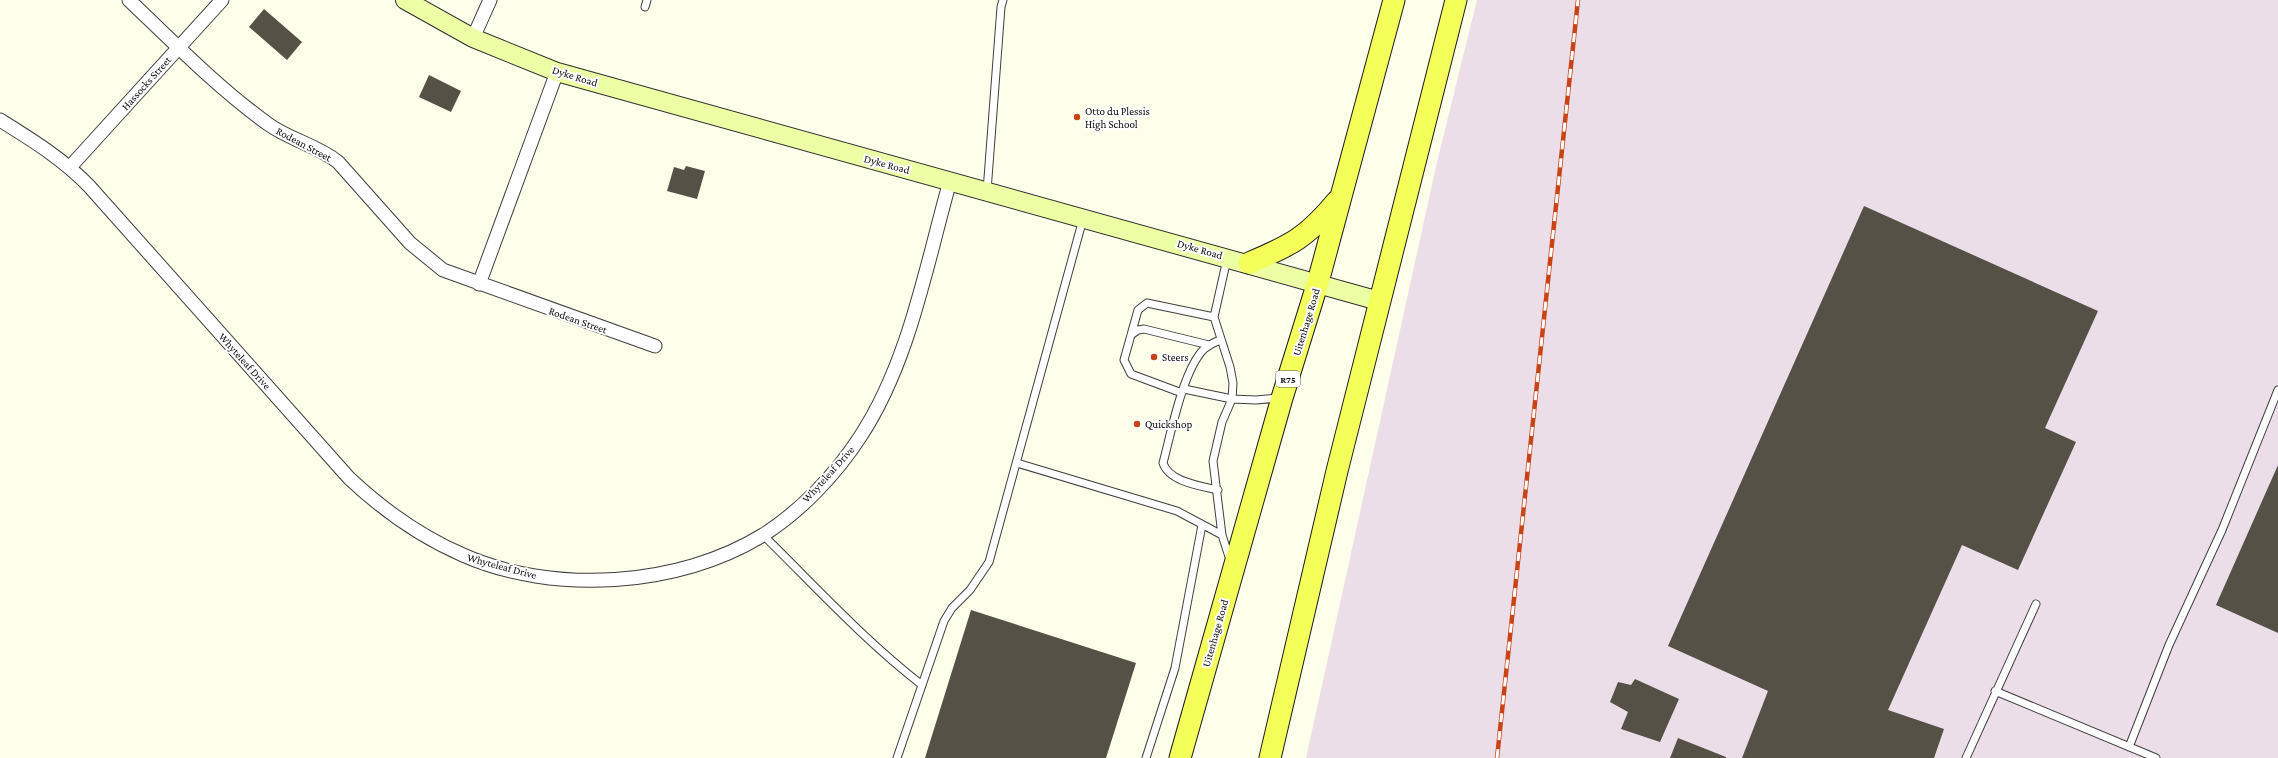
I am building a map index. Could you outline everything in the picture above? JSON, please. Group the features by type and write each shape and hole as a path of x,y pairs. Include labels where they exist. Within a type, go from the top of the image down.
{"main road":[{"name":"Uitenhage Road","path":"1180,758 1282,398 1318,282 1394,0"},
{"path":"1270,758 1380,301 1456,0"},
{"path":"1250,263 1294,243 1311,231 1341,196"}],"street":[{"name":"Rodean Street","path":"129,0 178,48 270,126 327,154 338,162 410,243 444,270 479,284 655,346"},
{"name":"Hassocks Street","path":"70,167 222,0"},
{"name":"Dyke Road","path":"405,0 473,38 557,72 1250,263 1380,301"},
{"path":"473,38 490,0"},
{"path":"479,284 557,72"},
{"name":"Whyteleaf Drive","path":"0,120 44,148 70,167 349,478 373,501 396,518 435,542 465,556 509,570 553,578 597,580 636,577 672,570 722,554 763,535 819,488 850,452 876,410 898,362 950,181"}],"lane":[{"path":"987,191 1001,7 1004,0"},
{"path":"897,758 944,621 952,608 970,590 989,562 1084,217"},
{"path":"1227,257 1214,317 1220,340 1230,367 1232,399 1222,422 1213,461 1218,490 1222,535 1233,569"},
{"path":"1214,317 1146,303 1138,310 1124,360 1131,374 1183,391 1232,399 1256,400 1282,398"},
{"path":"1131,335 1138,330 1144,329 1209,346"},
{"path":"1218,490 1188,482 1170,474 1163,463 1183,391 1193,364 1204,349 1220,340"},
{"path":"2129,747 2169,645 2222,530 2278,390"},
{"path":"1017,463 1177,511 1202,526 1222,535"},
{"path":"1146,758 1175,668 1202,526"},
{"path":"763,535 864,635 896,664 922,684"},
{"path":"1966,758 2036,604"},
{"path":"1995,692 2156,758"}],"shaded area":[{"path":"1477,0 2278,0 2278,758 1306,758 1437,162"}],"building":[{"path":"264,9 302,42 287,60 249,27"},
{"path":"429,75 461,91 451,112 419,97"},
{"path":"686,166 705,171 697,199 667,191 674,167 684,170"},
{"path":"1864,206 2098,311 2045,428 2076,442 2018,570 1962,545 1888,710 1944,729 1934,758 1742,758 1768,691 1668,646"},
{"path":"2278,465 2278,633 2216,605"},
{"path":"971,610 1136,663 1106,758 925,758"},
{"path":"1635,679 1679,699 1660,742 1621,729 1628,712 1610,702 1618,682 1631,685"},
{"path":"1678,738 1726,757 1726,758 1670,758"}],"railway":[{"path":"1497,758 1578,0"}],"place":[{"name":"Otto du Plessis High School","path":"1077,117"},
{"name":"Steers","path":"1154,357"},
{"name":"Quickshop","path":"1137,424"}]}
